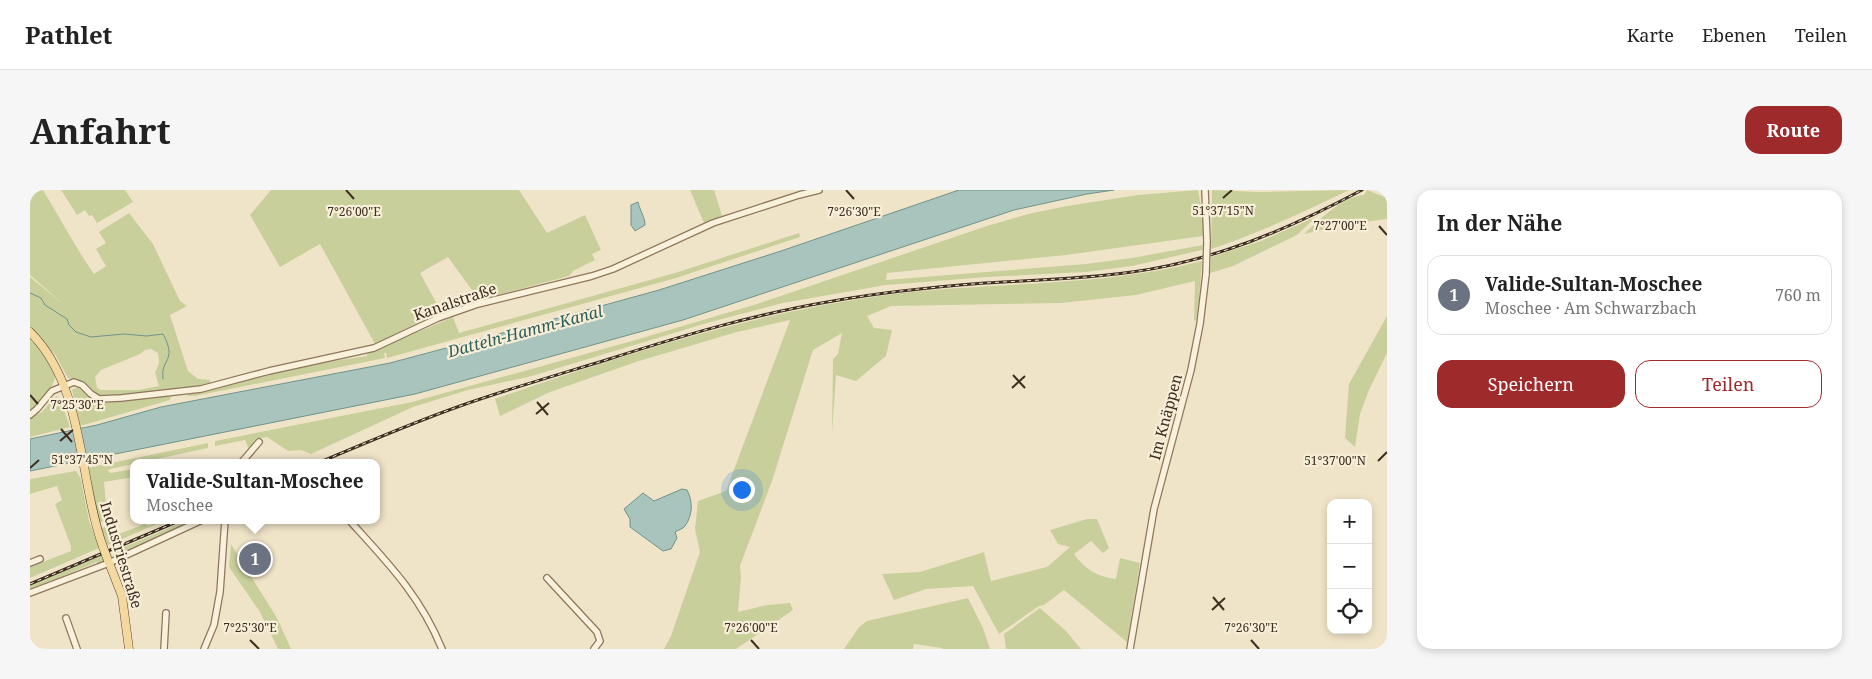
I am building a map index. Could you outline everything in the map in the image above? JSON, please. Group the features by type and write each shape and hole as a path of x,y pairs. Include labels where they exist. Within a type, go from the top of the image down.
{"main road":[{"name":"Industriestraße","path":"30,332 52,359 64,385 75,426 92,514 122,596 130,649"}],"street":[{"name":"Kanalstraße","path":"64,385 74,382 95,397 106,400 200,389 268,371 374,348 438,318 478,304 592,276 613,269 712,223 819,190"},
{"name":"Im Knäppen","path":"1130,649 1154,509 1192,370 1200,324 1206,274 1205,190"},
{"path":"30,415 52,391 64,385"},
{"path":"244,459 259,442"},
{"path":"30,593 106,555 191,524"},
{"path":"204,649 214,625 220,592 225,524"},
{"path":"353,524 412,591 430,622 442,649"},
{"path":"30,563 40,559"},
{"path":"547,578 597,632 600,641 594,649"},
{"path":"164,649 166,613"},
{"path":"66,618 77,649"}],"green space":[{"path":"30,190 43,190 94,274 106,266 96,249 106,243 99,232 129,213 153,244 180,301 187,306 170,315 188,371 198,379 210,380 210,384 195,388 106,397 96,393 79,381 68,378 56,356 30,327 30,277 63,304 30,275","holes":["151,349 158,353 159,363 155,373 159,386 139,390 101,390 97,388 95,377 101,370 140,354 145,350"]},
{"path":"61,190 125,190 133,202 97,223 92,215 89,216 85,210 77,215"},
{"path":"271,190 519,190 547,233 585,215 601,250 592,254 595,260 573,271 569,276 479,300 448,257 420,273 441,311 375,344 320,244 280,267 250,215"},
{"path":"690,190 714,190 722,216 704,223"},
{"path":"1198,190 1203,212 1203,236 1066,255 887,273 886,280 1086,264 1203,245 1202,250 1132,266 1086,272 886,285 783,303 707,323 532,376 468,390 413,407 311,454 301,450 288,451 267,437 256,439 249,449 245,440 215,446 215,441 412,402 632,341 757,304 987,226 1028,214 1138,195"},
{"path":"1212,190 1255,192 1349,190 1281,222 1211,249"},
{"path":"1367,190 1387,198 1387,219 1347,224 1304,234 1340,204 1356,196 1364,195"},
{"path":"1316,217 1297,235 1233,266 1210,273 1211,257 1261,241"},
{"path":"799,233 800,237 676,278 387,358 386,353 384,353 385,358 195,396 189,396 185,393 300,366 367,356 367,354 453,317 459,333 675,273"},
{"path":"1202,261 1199,300 1196,320 1194,321 1195,281 1136,295 1061,303 891,306 867,316 874,328 892,330 886,356 856,381 836,375 832,434 833,359 838,354 842,333 813,350 772,481 740,566 738,612 767,605 790,603 793,610 736,649 664,649 671,636 700,552 695,529 698,501 726,491 790,320 737,332 639,361 550,392 500,416 495,399 688,337 737,324 836,303 925,291 1124,276"},
{"path":"1387,316 1387,353 1360,414 1355,447 1345,438 1349,384"},
{"path":"30,339 52,368 55,378 52,386 30,412"},
{"path":"79,388 95,400 102,402 171,396 170,400 80,426 72,390"},
{"path":"56,396 60,399 70,427 30,437 30,418 42,412"},
{"path":"208,443 208,448 157,459 131,459"},
{"path":"130,459 130,465 108,471 110,473 130,470 130,478 104,482 109,517 99,523 87,468"},
{"path":"76,471 81,479 89,521 99,548 30,578 30,567 71,551 71,546 55,504 62,500 57,486 30,494 30,479"},
{"path":"1087,519 1097,519 1109,548 1103,553 1091,541 1074,554 1087,568 1097,574 1116,579 1120,558 1140,563 1127,642 1064,590 999,634 973,586 926,589 894,600 882,574 920,572 984,552 991,581 1047,567 1070,547 1058,544 1050,530"},
{"path":"112,524 116,535 145,524 148,526 157,524 106,546 100,529"},
{"path":"179,524 189,524 112,558 117,550"},
{"path":"231,544 277,618 291,649 278,649 260,612 229,567"},
{"path":"102,555 104,561 98,564 97,562 30,590 30,586"},
{"path":"968,598 983,628 990,649 942,649 914,644 913,649 844,649 859,627 867,621"},
{"path":"1040,608 1066,631 1081,649 1006,649 1004,634"}],"water":[{"name":"Datteln-Hamm-Kanal","path":"959,190 1114,190 1014,210 683,320 415,394 30,471 30,439 97,425 161,407 390,363 536,324 659,290 781,251"},
{"path":"638,202 645,225 635,231 631,225 631,205"},
{"path":"682,489 687,490 690,499 690,517 684,527 675,532 677,538 671,549 663,551 630,527 630,519 624,509 643,493 654,501"}],"waterway":[{"path":"30,293 41,298 45,305 67,319 69,325 76,332 91,337 124,334 147,336 163,334 169,350 163,379"}],"railway":[{"path":"328,459 406,426 478,400 718,326 804,306 890,292 985,283 1095,276 1162,267 1222,252 1307,218 1362,190"},
{"path":"30,584 172,524"}],"place":[{"name":"Valide-Sultan-Moschee","path":"255,559"}]}
